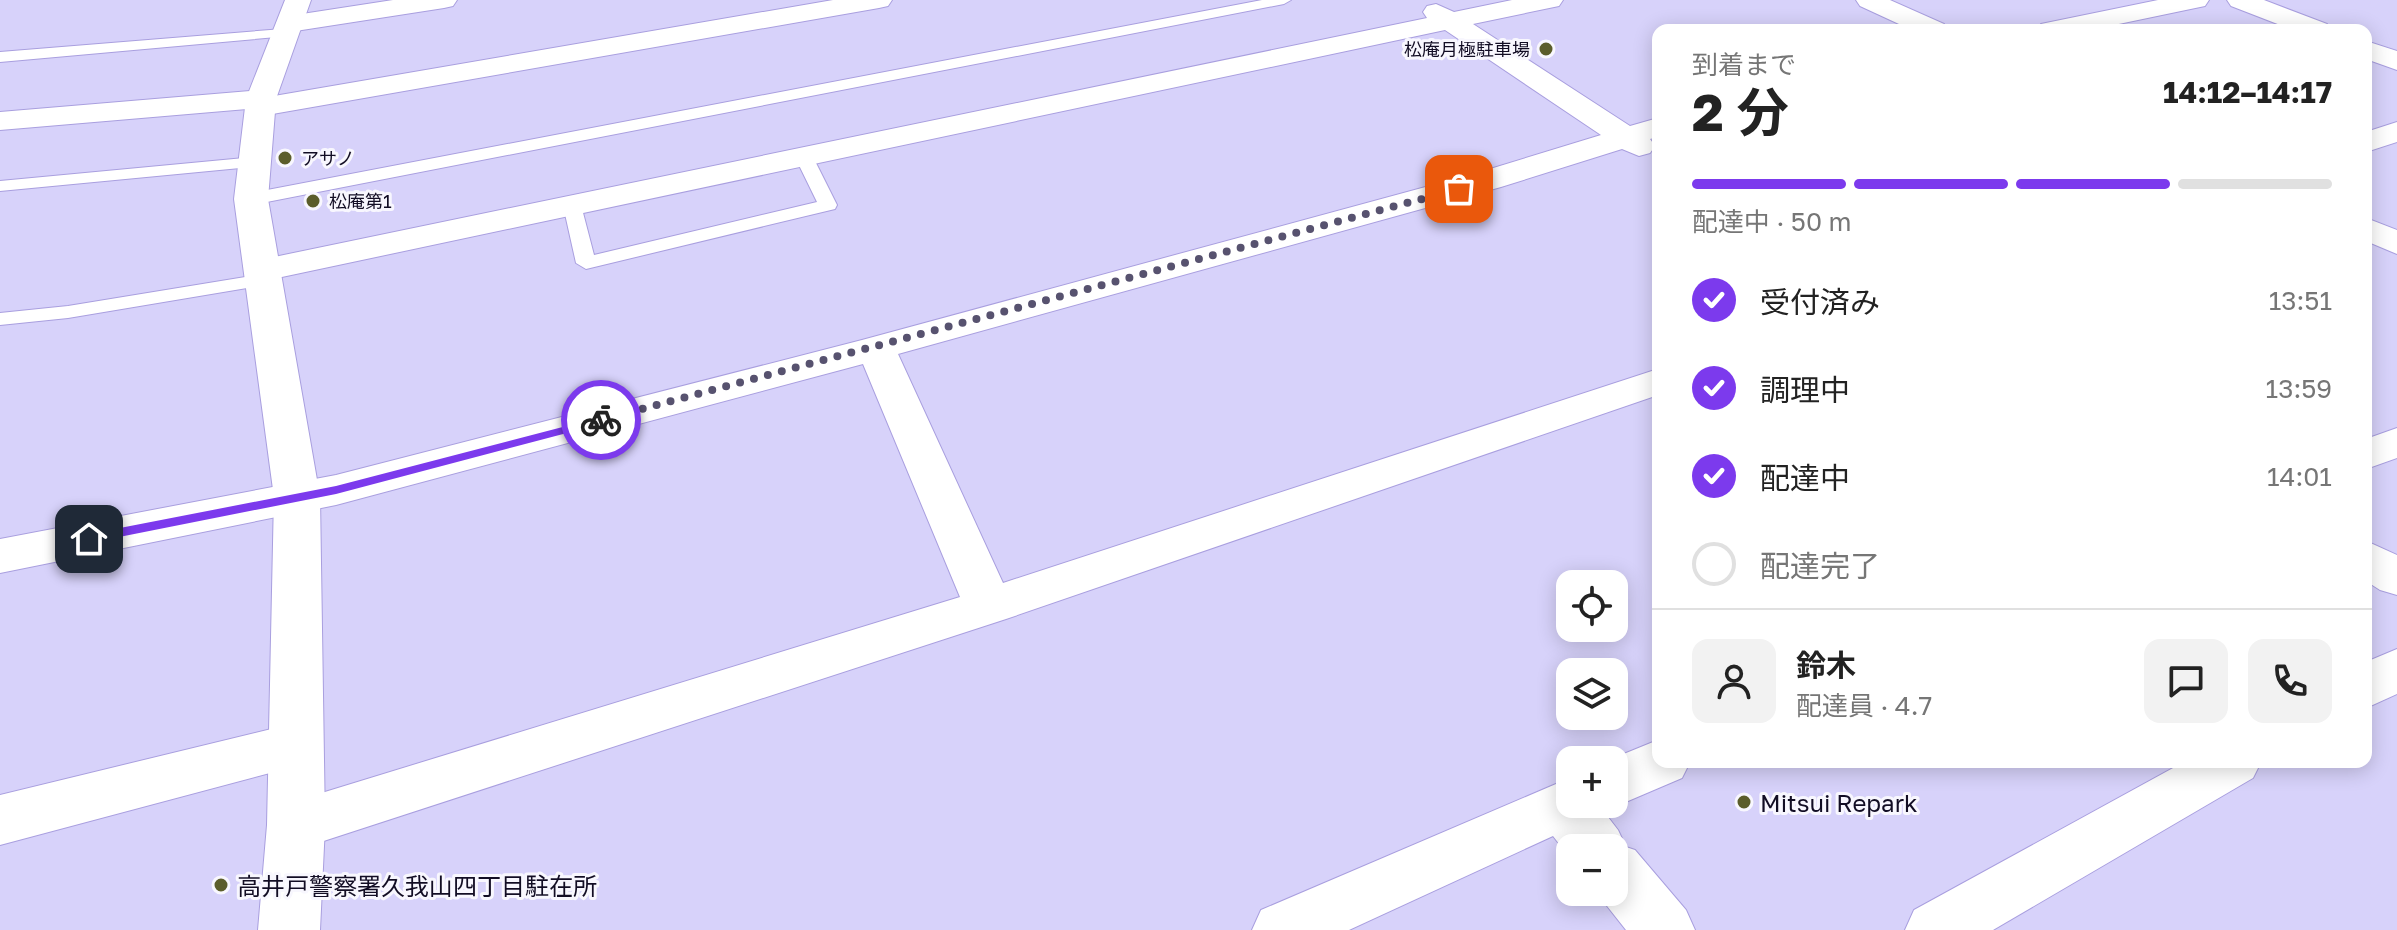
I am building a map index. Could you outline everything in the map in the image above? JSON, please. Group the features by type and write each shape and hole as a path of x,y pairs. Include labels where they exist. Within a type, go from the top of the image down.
{"street":[{"path":"289,930 296,825 297,497 263,275 253,180 261,103 290,19 444,0"},
{"path":"0,121 261,103 879,0"},
{"path":"1417,0 1641,131 1652,148"},
{"path":"263,275 572,205 1550,0"},
{"path":"1869,0 1921,24"},
{"path":"2080,24 2196,0"},
{"path":"2240,0 2302,24"},
{"path":"2372,51 2397,61"},
{"path":"0,556 336,490 876,348 1489,180 1641,131"},
{"path":"2372,141 2397,131"},
{"path":"2372,231 2397,243"},
{"path":"876,348 989,606"},
{"path":"296,825 989,606 1652,383"},
{"path":"2372,452 2397,442"},
{"path":"2372,562 2397,578"},
{"path":"2372,684 2397,669"},
{"path":"0,820 296,745"},
{"path":"1628,783 1652,768"},
{"path":"1936,930 2222,768"},
{"path":"1283,930 1566,818"},
{"path":"1628,886 1664,930"}],"lane":[{"path":"0,186 253,180 1284,0"},
{"path":"0,57 290,19"},
{"path":"572,205 586,263 828,205 804,157"},
{"path":"0,319 263,275"}],"way so far":[{"path":"601,420 1459,189"}],"place":[{"name":"松庵月極駐車場","path":"1546,49"},
{"name":"アサノ","path":"285,158"},
{"name":"松庵第1","path":"313,201"},
{"name":"Mitsui Repark","path":"1744,802"},
{"name":"高井戸警察署久我山四丁目駐在所","path":"221,885"}],"route":[{"path":"89,539 336,490 601,420"}]}
